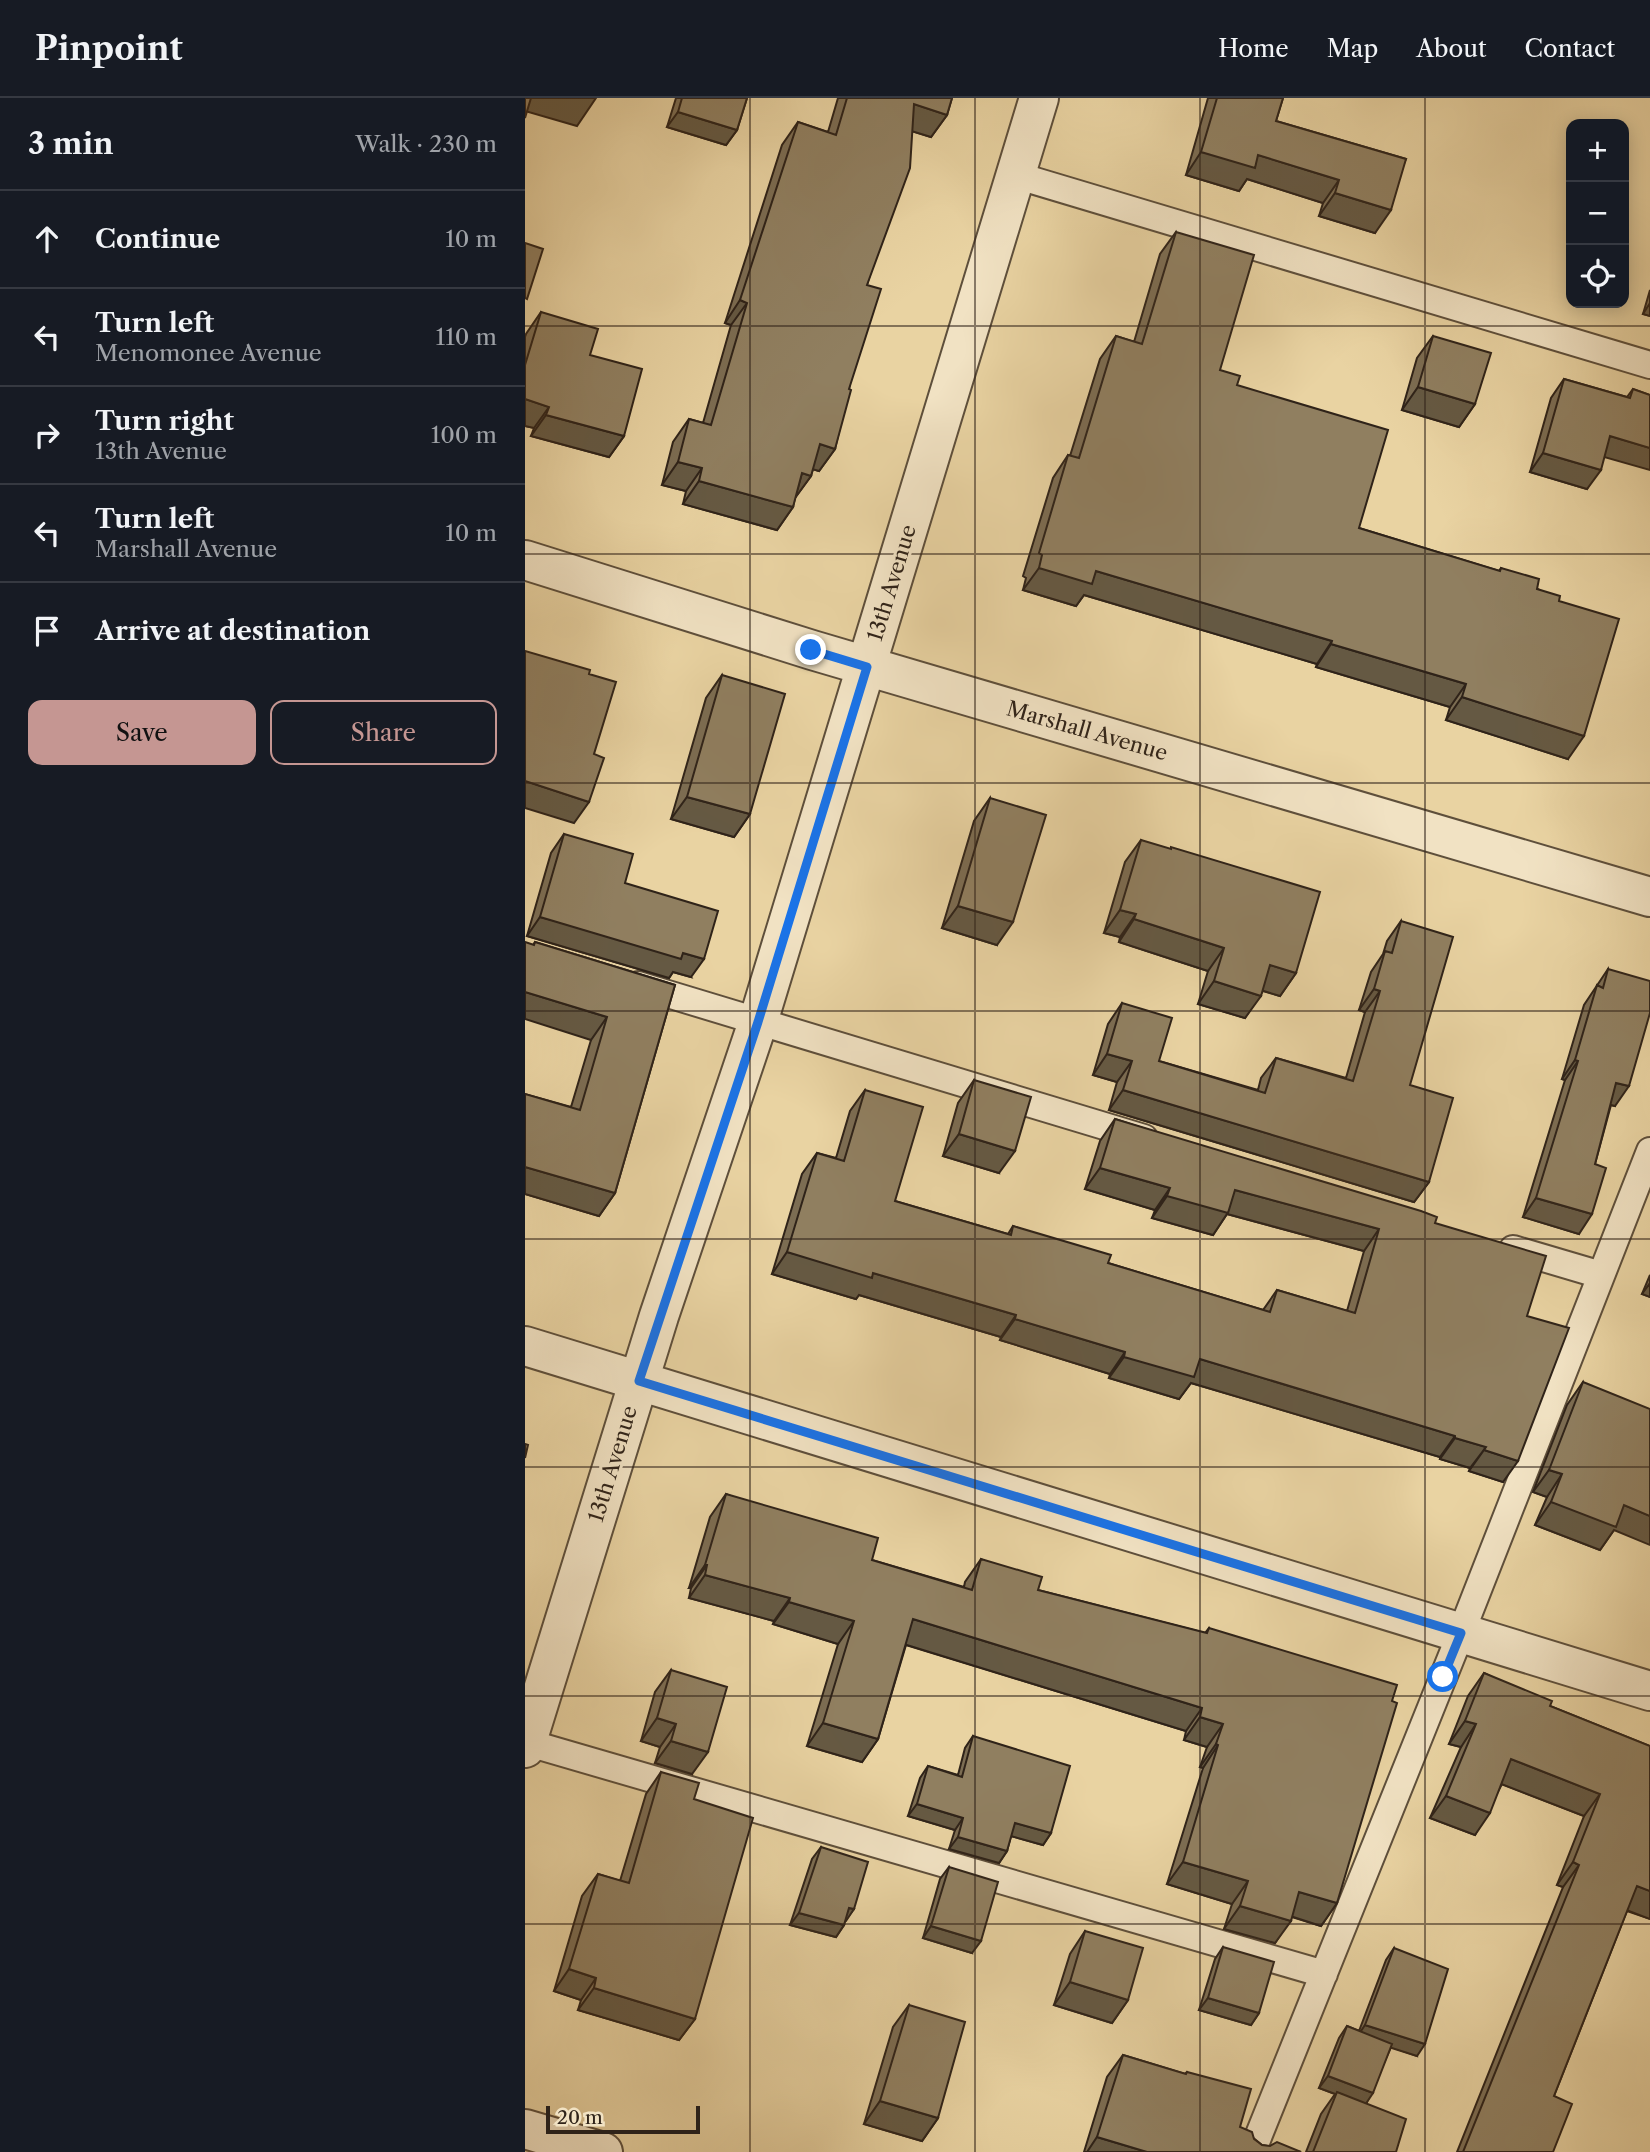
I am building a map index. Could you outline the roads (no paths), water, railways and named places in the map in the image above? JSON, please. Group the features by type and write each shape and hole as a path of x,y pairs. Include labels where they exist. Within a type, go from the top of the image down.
{"street":[{"name":"13th Avenue","path":"526,1744 639,1381 758,1022 1039,98"},
{"name":"Marshall Avenue","path":"525,560 867,667 1650,897"},
{"path":"525,1346 1650,1691"},
{"path":"525,2129 603,2152"}],"lane":[{"path":"1015,175 1650,365"},
{"path":"616,978 1173,1147"},
{"path":"1252,2152 1461,1633 1650,1151"},
{"path":"1494,1243 1601,1275"},
{"path":"526,1744 1324,1974"}]}
